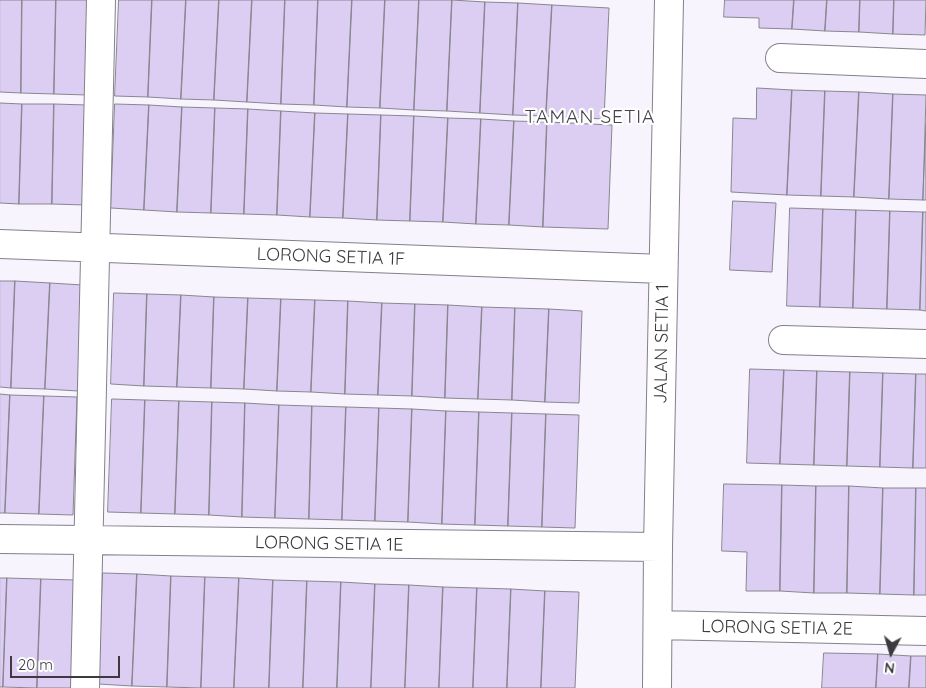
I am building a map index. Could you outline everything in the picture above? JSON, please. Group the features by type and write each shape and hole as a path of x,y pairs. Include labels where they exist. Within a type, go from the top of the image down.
{"street":[{"path":"86,688 101,0"},
{"name":"JALAN SETIA 1","path":"658,688 658,548 669,0"},
{"path":"780,58 926,64"},
{"name":"LORONG SETIA 1F","path":"0,244 663,269"},
{"path":"783,340 926,344"},
{"name":"LORONG SETIA 1E","path":"0,539 658,548"},
{"name":"LORONG SETIA 2E","path":"659,625 926,631"}],"building":[{"path":"0,0 22,0 21,93 0,92"},
{"path":"22,0 56,0 54,94 21,93"},
{"path":"56,0 89,0 87,95 54,94"},
{"path":"119,0 152,0 148,97 115,96"},
{"path":"152,0 186,0 181,99 148,97"},
{"path":"186,0 219,0 214,100 181,99"},
{"path":"219,0 252,0 247,102 214,100"},
{"path":"252,0 285,0 281,104 247,102"},
{"path":"285,0 318,0 314,105 281,104"},
{"path":"318,0 352,0 347,107 314,105"},
{"path":"352,0 385,0 380,108 347,107"},
{"path":"385,0 419,0 414,110 380,108"},
{"path":"419,0 452,0 447,111 414,110"},
{"path":"452,0 485,2 480,113 447,111"},
{"path":"725,0 794,0 792,29 759,28 759,18 724,17"},
{"path":"794,0 827,0 825,31 792,29"},
{"path":"827,0 860,0 859,32 825,31"},
{"path":"860,0 894,0 893,34 859,32"},
{"path":"894,0 926,0 925,35 893,34"},
{"path":"485,2 518,3 513,115 480,113"},
{"path":"518,3 552,5 546,116 513,115"},
{"path":"552,5 609,8 604,119 546,116"},
{"path":"757,88 792,90 787,195 731,192 733,118 756,119"},
{"path":"792,90 825,91 821,196 787,195"},
{"path":"825,91 859,92 854,197 821,196"},
{"path":"859,92 893,94 889,199 854,197"},
{"path":"893,94 926,95 923,200 889,199"},
{"path":"0,103 22,104 19,204 0,203"},
{"path":"22,104 54,104 52,204 19,204"},
{"path":"54,104 87,105 85,205 52,204"},
{"path":"115,104 149,105 144,210 111,208"},
{"path":"149,105 182,107 177,212 144,210"},
{"path":"182,107 215,108 211,213 177,212"},
{"path":"215,108 248,109 244,214 211,213"},
{"path":"248,109 281,111 277,215 244,214"},
{"path":"281,111 315,113 310,217 277,215"},
{"path":"315,113 348,114 343,218 310,217"},
{"path":"348,114 381,115 377,220 343,218"},
{"path":"381,115 414,116 410,221 377,220"},
{"path":"414,116 448,118 443,222 410,221"},
{"path":"448,118 481,119 476,224 443,222"},
{"path":"481,119 514,121 509,225 476,224"},
{"path":"514,121 547,122 543,227 509,225"},
{"path":"547,122 612,125 608,229 543,227"},
{"path":"926,123 926,200 923,200"},
{"path":"733,201 776,203 772,272 730,270"},
{"path":"790,208 823,209 820,307 787,306"},
{"path":"823,209 856,210 853,308 820,307"},
{"path":"856,210 890,211 887,309 853,308"},
{"path":"890,211 923,212 920,310 887,309"},
{"path":"923,212 926,212 926,311 920,310"},
{"path":"0,281 15,281 11,388 0,387"},
{"path":"15,281 50,283 45,389 11,388"},
{"path":"50,283 83,285 78,391 45,389"},
{"path":"114,293 147,294 144,386 111,384"},
{"path":"147,294 181,295 177,387 144,386"},
{"path":"181,295 214,297 211,388 177,387"},
{"path":"214,297 248,298 244,389 211,388"},
{"path":"248,298 281,299 277,391 244,389"},
{"path":"281,299 315,300 311,392 277,391"},
{"path":"315,300 348,301 345,394 311,392"},
{"path":"348,301 382,303 378,395 345,394"},
{"path":"382,303 415,304 412,396 378,395"},
{"path":"415,304 448,305 445,398 412,396"},
{"path":"448,305 482,307 478,399 445,398"},
{"path":"482,307 515,308 512,400 478,399"},
{"path":"515,308 549,309 545,402 512,400"},
{"path":"549,309 582,311 579,403 545,402"},
{"path":"750,369 784,370 780,464 747,463"},
{"path":"784,370 817,371 814,465 780,464"},
{"path":"817,371 850,372 847,466 814,465"},
{"path":"850,372 883,373 880,467 847,466"},
{"path":"883,373 916,374 913,468 880,467"},
{"path":"916,374 926,374 926,468 913,468"},
{"path":"0,394 10,395 5,513 0,513"},
{"path":"10,395 44,396 39,514 5,513"},
{"path":"44,396 77,397 73,515 39,514"},
{"path":"112,399 145,400 141,513 108,512"},
{"path":"145,400 179,401 175,514 141,513"},
{"path":"179,401 212,402 209,515 175,514"},
{"path":"212,402 245,403 242,517 209,515"},
{"path":"245,403 279,405 275,518 242,517"},
{"path":"279,405 312,406 309,519 275,518"},
{"path":"312,406 346,407 342,520 309,519"},
{"path":"346,407 379,408 375,521 342,520"},
{"path":"379,408 412,409 408,522 375,521"},
{"path":"412,409 446,411 442,524 408,522"},
{"path":"446,411 479,412 475,525 442,524"},
{"path":"479,412 512,413 508,526 475,525"},
{"path":"512,413 546,414 542,527 508,526"},
{"path":"546,414 579,415 575,528 542,527"},
{"path":"724,484 782,485 780,591 746,591 747,552 722,551"},
{"path":"782,485 816,486 814,593 780,591"},
{"path":"816,486 849,486 847,593 814,593"},
{"path":"849,486 883,488 880,594 847,593"},
{"path":"883,488 916,488 914,595 880,594"},
{"path":"916,488 926,488 926,595 914,595"},
{"path":"103,573 137,574 132,686 99,684"},
{"path":"137,574 171,576 167,687 132,686"},
{"path":"171,576 205,577 201,688 167,687"},
{"path":"205,577 239,578 234,688 201,688"},
{"path":"0,578 7,578 3,687 0,687"},
{"path":"7,578 41,579 37,688 3,687"},
{"path":"239,578 273,580 269,688 234,688"},
{"path":"41,579 75,580 71,688 37,688"},
{"path":"273,580 307,581 303,688 269,688"},
{"path":"307,581 341,582 337,688 303,688"},
{"path":"341,582 375,584 371,688 337,688"},
{"path":"375,584 409,585 405,688 371,688"},
{"path":"409,585 443,587 439,688 405,688"},
{"path":"443,587 477,588 473,688 439,688"},
{"path":"477,588 511,589 507,688 473,688"},
{"path":"511,589 545,591 541,688 507,688"},
{"path":"545,591 579,592 575,688 541,688"},
{"path":"824,653 878,654 876,688 822,688"},
{"path":"878,654 911,656 909,688 876,688"},
{"path":"911,656 926,656 926,688 909,688"}],"district":[{"name":"TAMAN SETIA","path":"590,117"}]}
